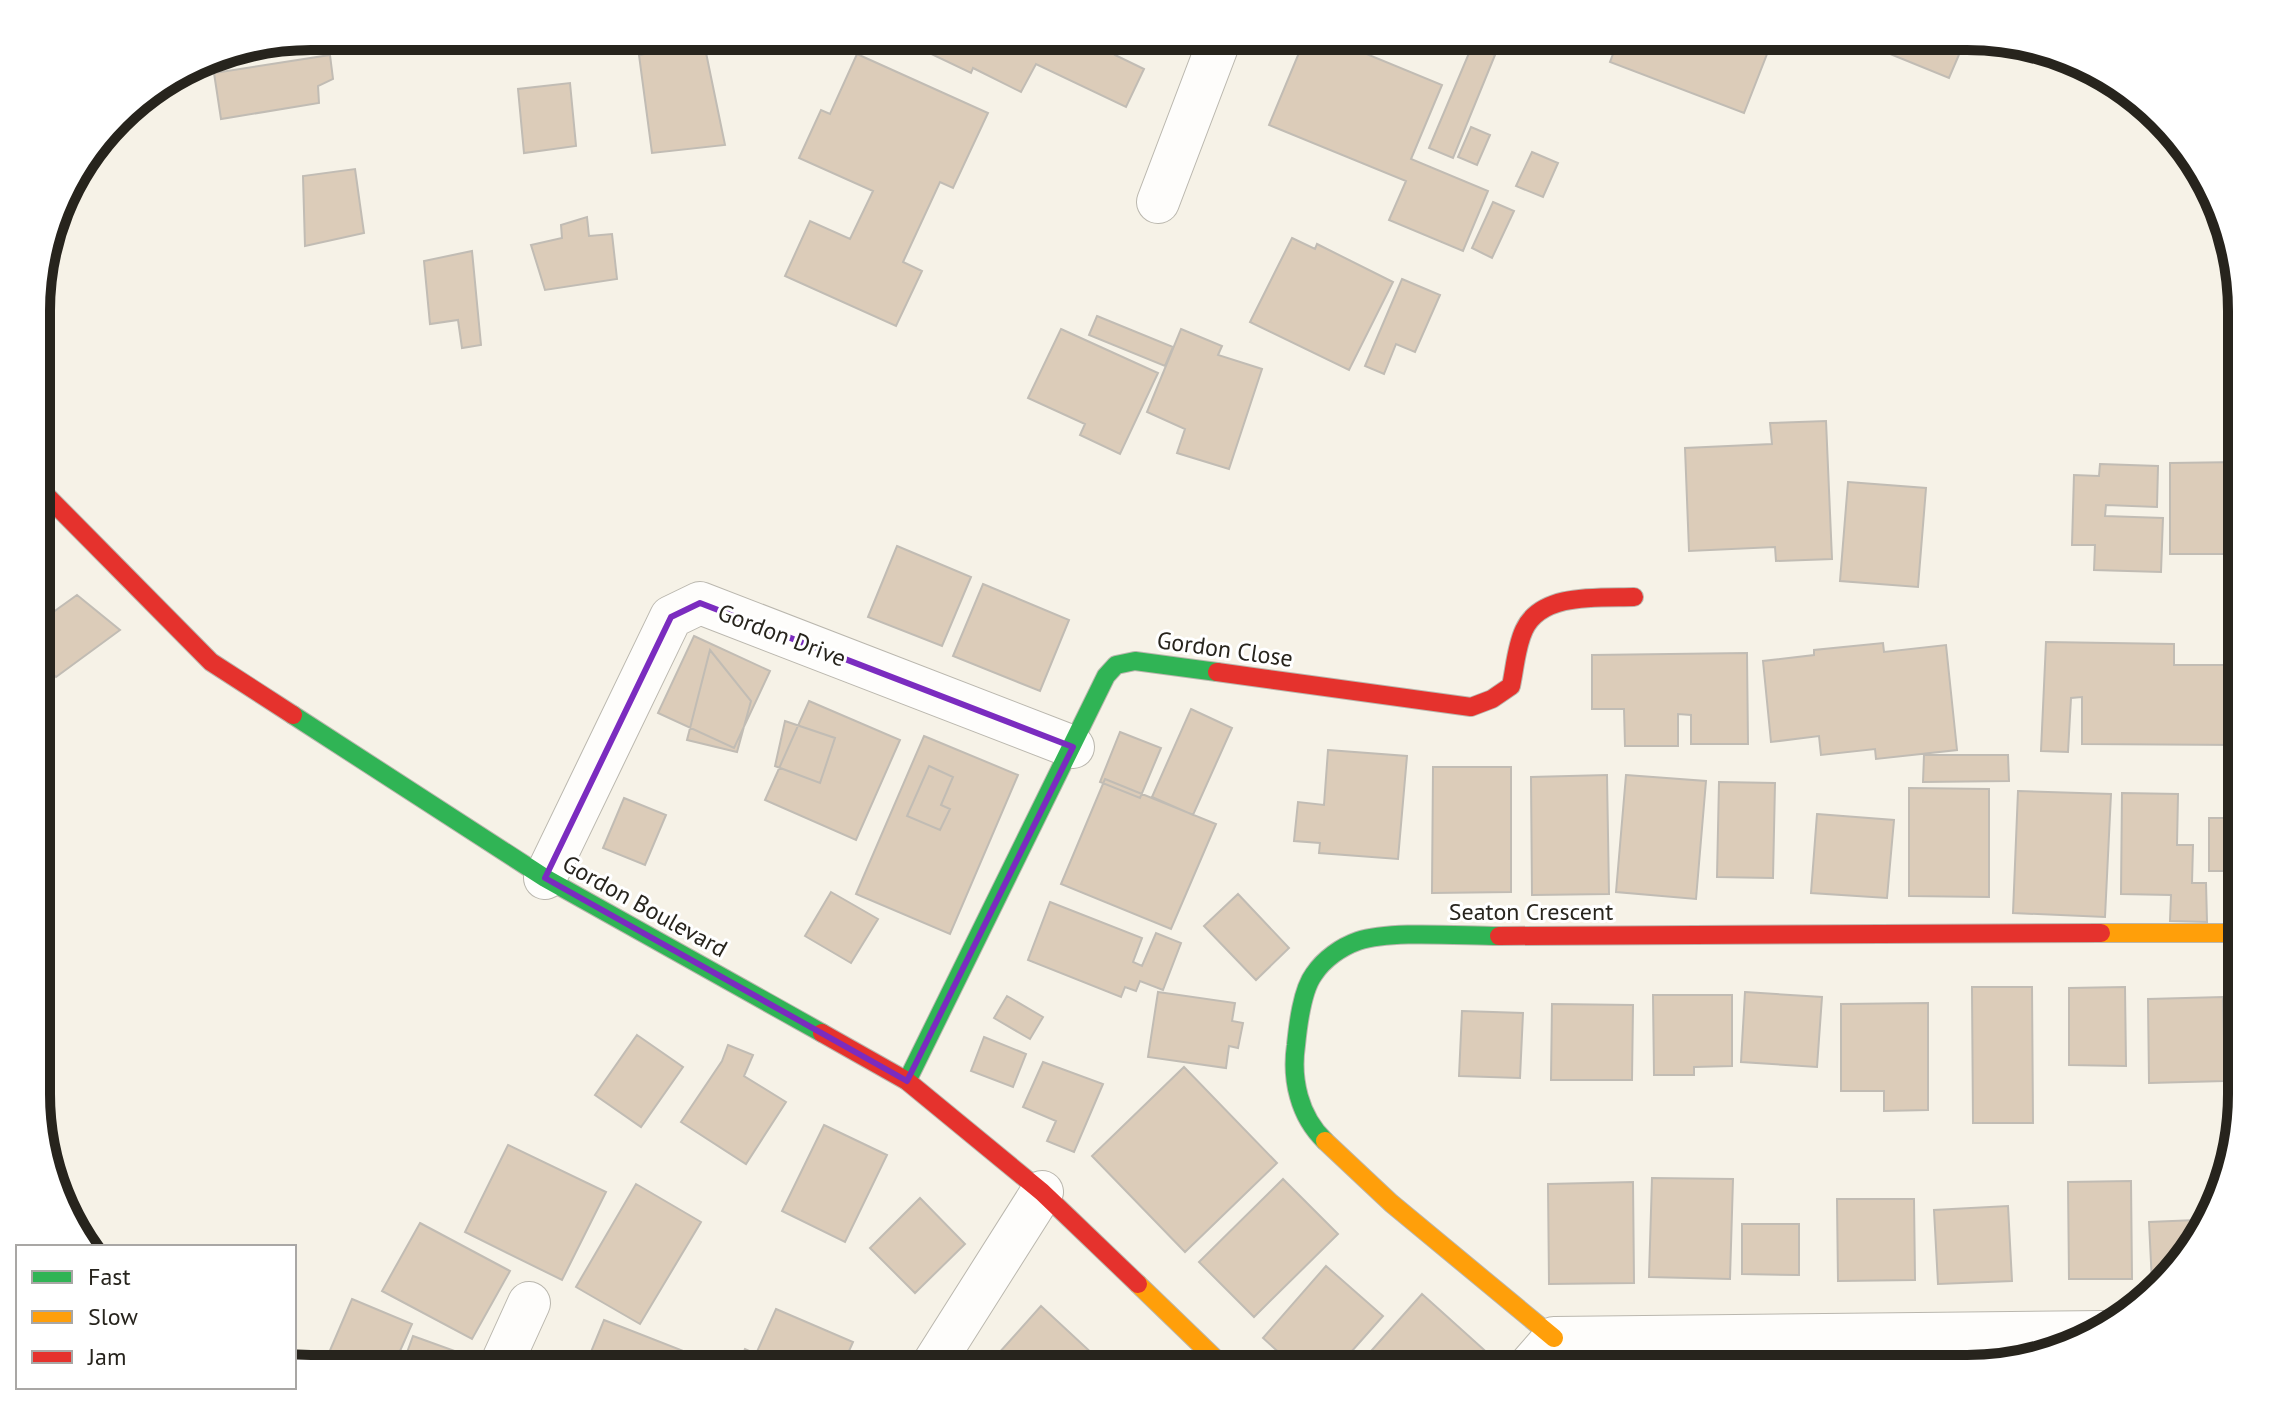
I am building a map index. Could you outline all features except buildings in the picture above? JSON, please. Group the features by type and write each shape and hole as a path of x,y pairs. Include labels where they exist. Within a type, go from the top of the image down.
{"street":[{"path":"1158,202 1216,50"},
{"name":"Gordon Boulevard","path":"50,499 211,662 545,878 907,1081 1042,1192 1211,1354"},
{"name":"Gordon Close","path":"907,1081 1106,676 1116,665 1135,661 1471,707 1492,699 1511,686 1524,626 1538,613 1561,601 1634,597"},
{"name":"Gordon Drive","path":"545,878 671,617 700,603 1073,747"},
{"name":"Seaton Crescent","path":"1554,1338 1391,1203 1320,1136 1301,1106 1293,1066 1299,1019 1312,976 1331,955 1357,941 1385,936 2227,933"},
{"path":"939,1355 1042,1192"},
{"path":"505,1355 529,1303"},
{"path":"1540,1354 1554,1338 2072,1332"}],"highlighted area":[{"path":"700,603 1073,747 907,1081 545,878 671,617"}],"traffic: fast":[{"path":"907,1081 1106,676 1116,665 1135,661 1217,672"},
{"path":"293,715 545,878 822,1033"},
{"path":"1325,1141 1303,1109 1295,1071 1301,1008 1306,989 1318,969 1345,947 1372,938 1407,935 1499,936"}],"traffic: slow":[{"path":"2101,933 2227,933"},
{"path":"1325,1141 1391,1203 1554,1338"},
{"path":"1138,1284 1211,1354"}],"traffic: jam":[{"path":"50,499 211,662 293,715"},
{"path":"1217,672 1471,707 1492,699 1511,686 1524,630 1532,618 1544,609 1573,600 1634,597"},
{"path":"1499,936 2101,933"},
{"path":"822,1033 907,1081 1042,1192 1138,1284"}]}
